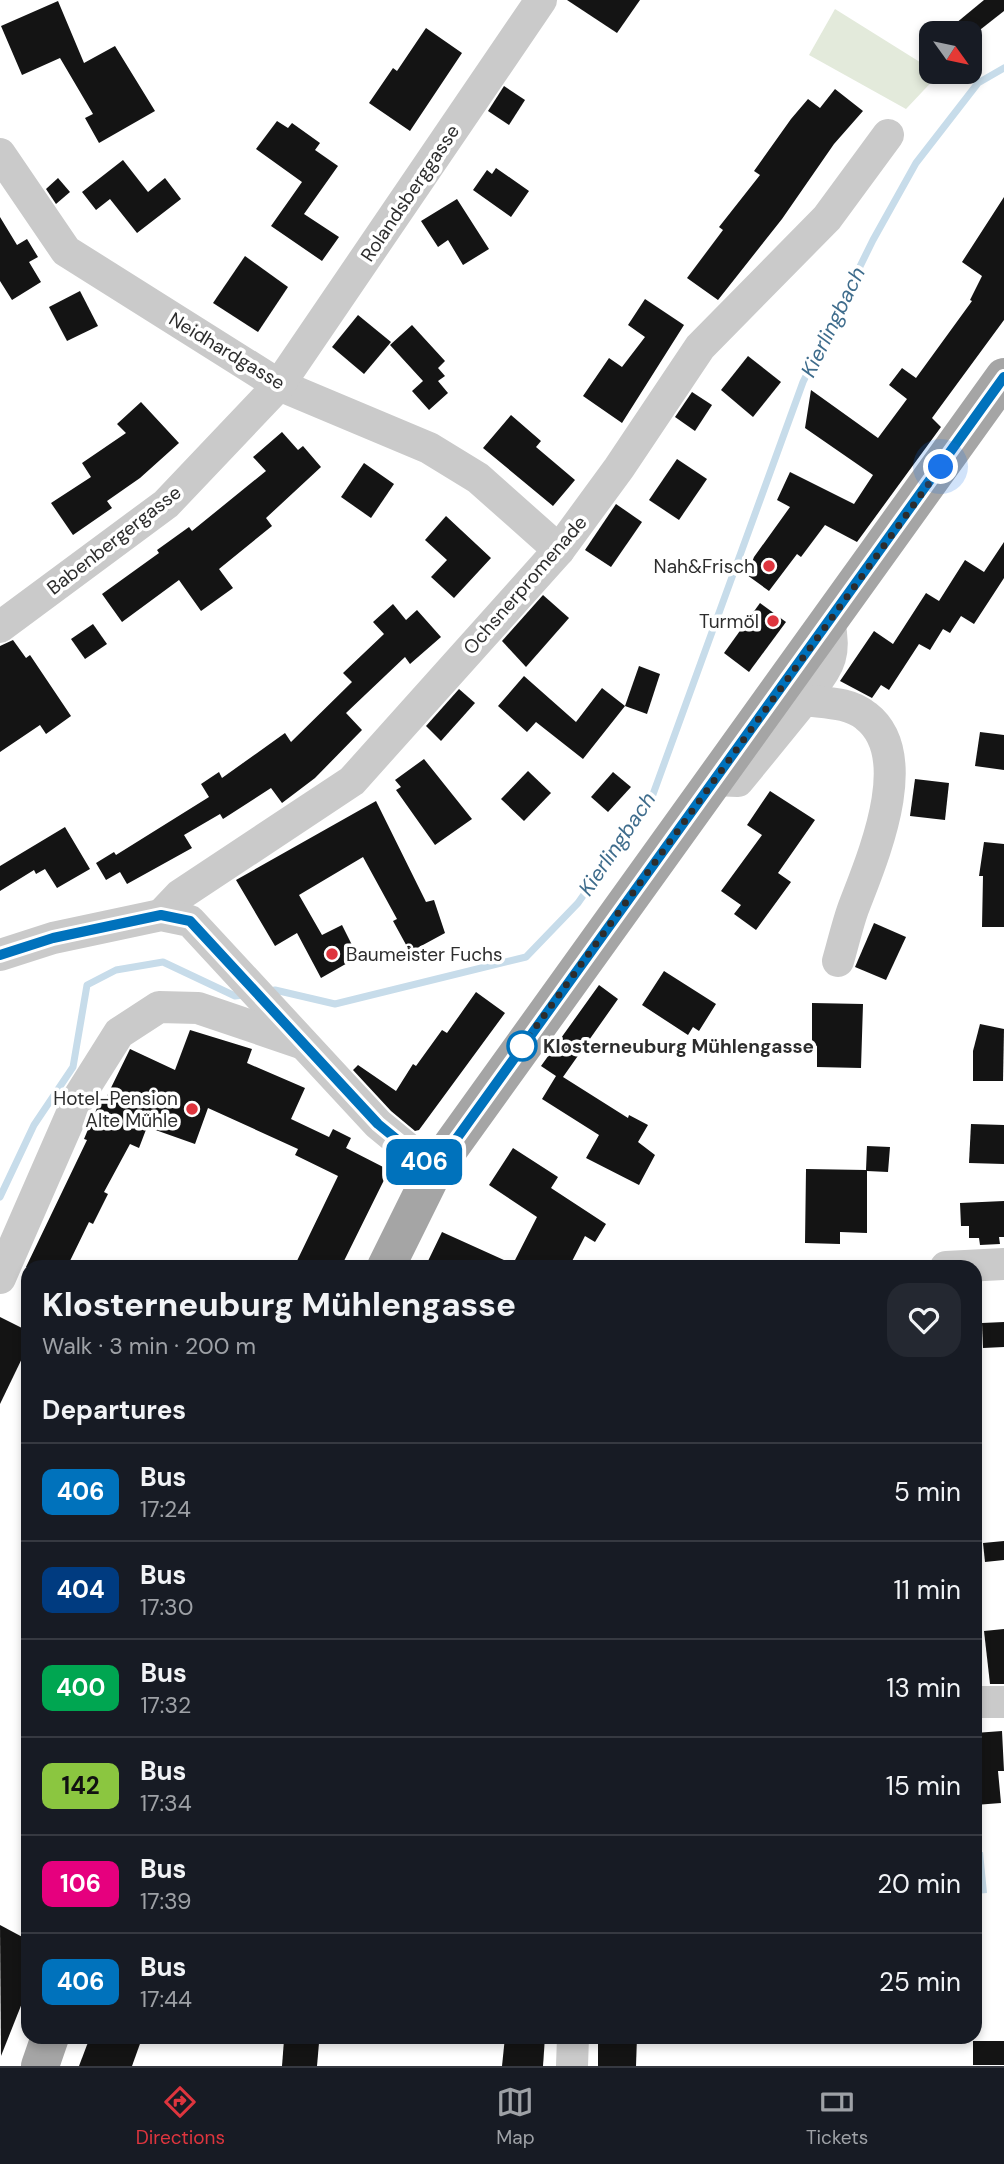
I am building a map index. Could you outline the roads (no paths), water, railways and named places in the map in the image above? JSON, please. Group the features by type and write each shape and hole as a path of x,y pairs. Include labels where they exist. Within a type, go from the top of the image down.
{"main road":[{"path":"389,1260 434,1170 1004,377"},
{"path":"40,2066 48,2044"}],"street":[{"name":"Rolandsberggasse","path":"279,385 541,0"},
{"name":"Ochsnerpromenade","path":"161,915 180,895 352,781 559,550 619,468 700,347 827,218 888,135"},
{"name":"Neidhardgasse","path":"0,154 66,251 279,385 439,454 478,478 559,550"},
{"name":"Babenbergergasse","path":"0,627 166,504 279,385"},
{"path":"712,780 738,781 804,700 831,659 834,646 829,622"},
{"path":"804,700 847,706 865,714 880,728 890,768 888,800 876,853 853,911 838,961"},
{"path":"0,955 53,938 161,915 190,921 378,1124 434,1170"},
{"path":"0,1278 80,1095 119,1033 159,1007 198,1008 302,1044"},
{"path":"982,1265 1004,1264"},
{"path":"982,1702 1004,1702"},
{"path":"572,2066 573,2044"}],"water":[{"path":"982,1852 987,1893 982,1893"}],"waterway":[{"name":"Kierlingbach","path":"266,992 275,990 335,1004 526,957 578,903 652,797 803,382 873,240 916,163 978,83 1004,68"},
{"name":"Kierlingbach","path":"0,1197 34,1125 73,1067 87,985 116,970 163,962 235,996 244,995"}],"place":[{"name":"Nah&Frisch","path":"769,566"},
{"name":"Turmöl","path":"773,621"},
{"name":"Baumeister Fuchs","path":"332,954"},
{"name":"Klosterneuburg Mühlengasse","path":"522,1046"},
{"name":"Hotel-Pension Alte Mühle","path":"192,1109"}]}
